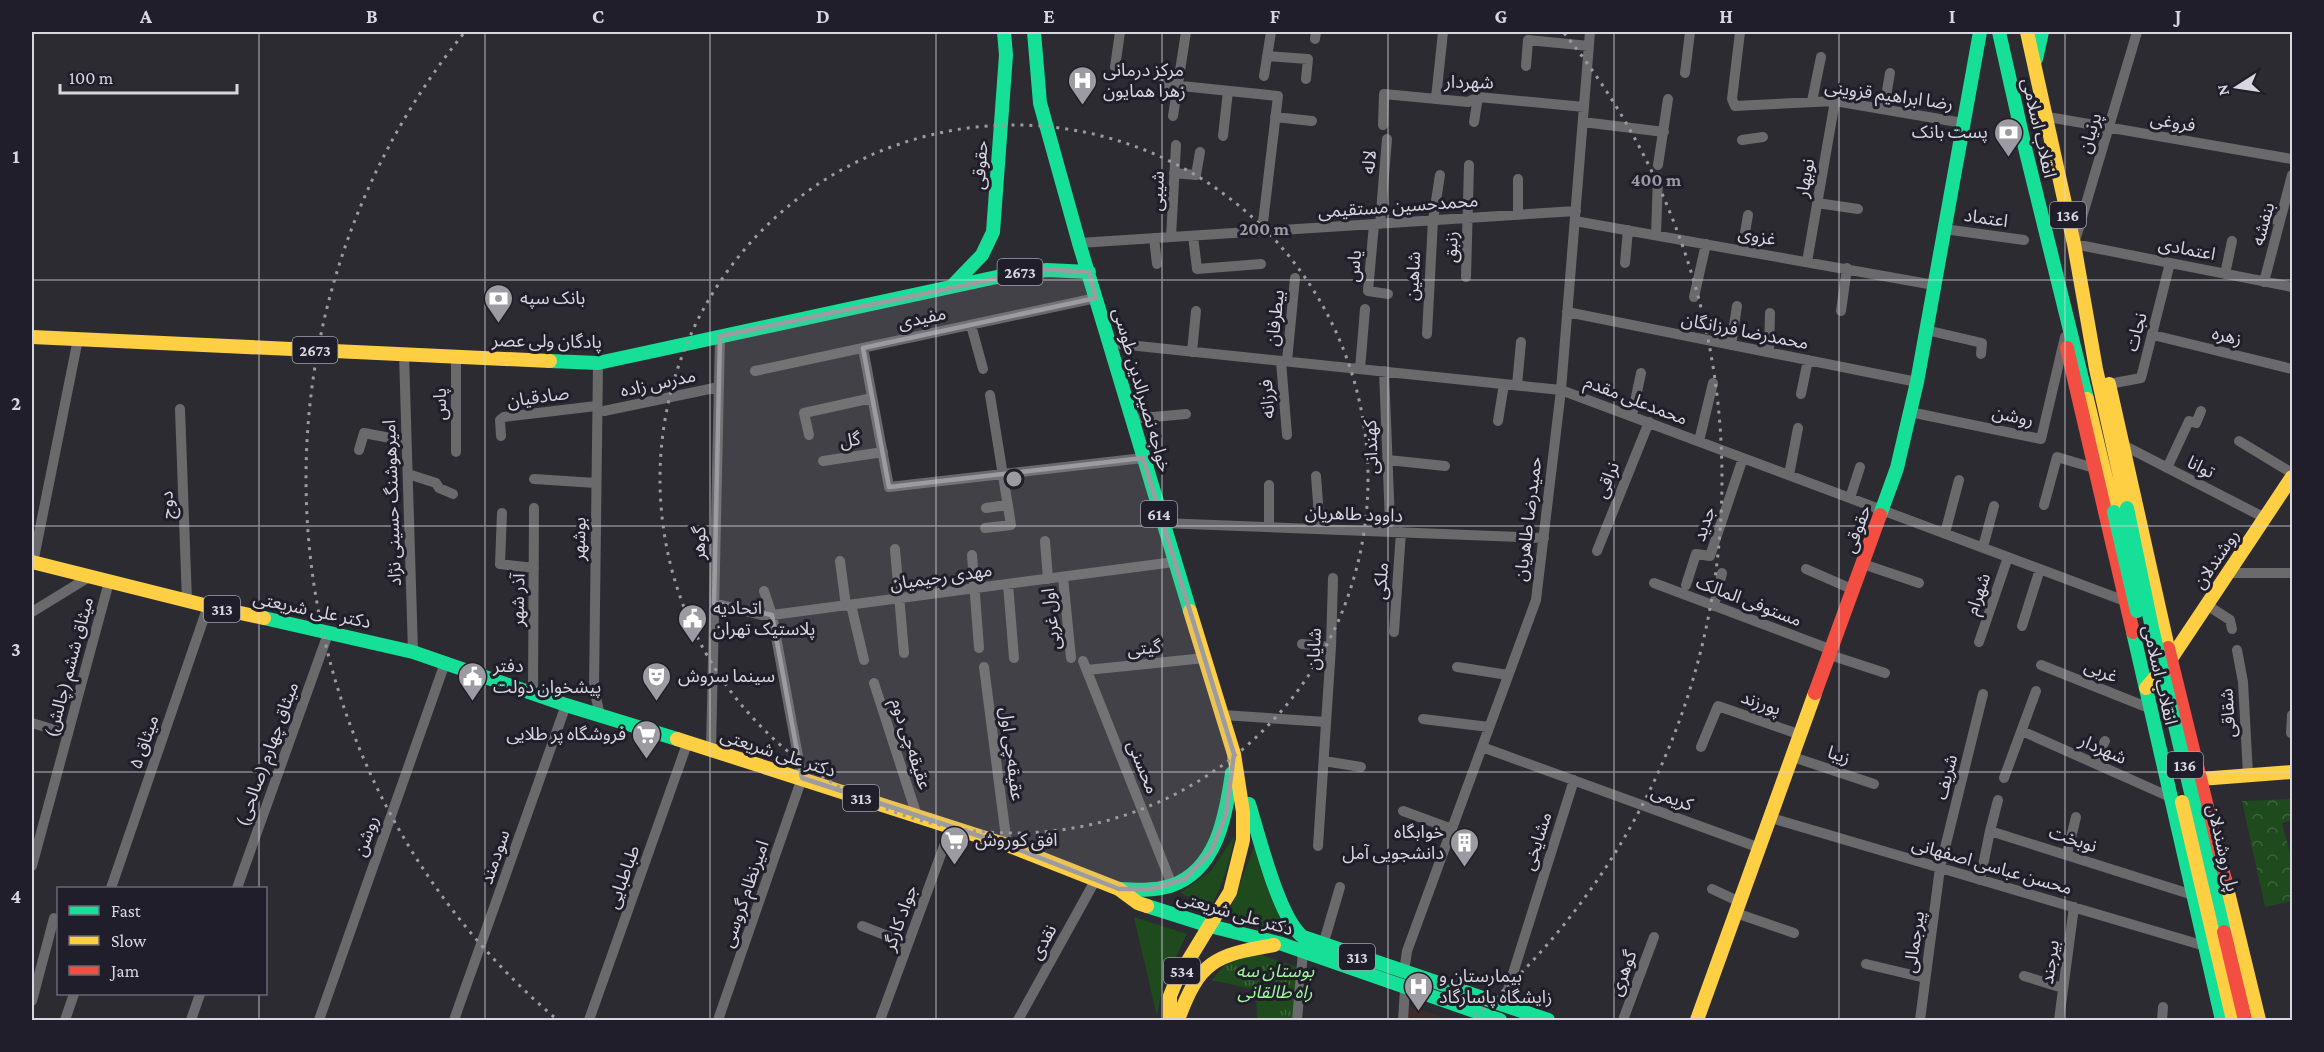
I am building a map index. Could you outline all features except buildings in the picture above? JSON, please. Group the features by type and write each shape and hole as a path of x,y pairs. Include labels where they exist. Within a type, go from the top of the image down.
{"main road":[{"name":"حقوقی","path":"953,285 981,258 989,246 993,232 1006,55 1004,32"},
{"name":"خواجه نصیرالدین طوسی","path":"1034,32 1040,103 1162,524 1234,754 1243,812 1243,840 1230,892 1210,926"},
{"name":"حقوقی","path":"1697,1020 1897,468 1917,382 1980,32"},
{"name":"انقلاب اسلامی","path":"1999,32 2094,468 2222,1020"},
{"name":"انقلاب اسلامی","path":"2027,32 2048,117 2074,244 2121,510"},
{"path":"2035,63 2042,32"},
{"name":"انقلاب اسلامی","path":"2045,238 2121,510"},
{"name":"انقلاب اسلامی","path":"2074,244 2109,384 2180,702 2259,1020"},
{"name":"پادگان ولی عصر","path":"32,337 598,363 953,285 1042,269 1066,268 1089,272"},
{"name":"روشندلان","path":"2146,688 2170,660 2292,475"},
{"name":"پل روشندلان","path":"2121,510 2232,1020"},
{"name":"پل روشندلان","path":"2121,510 2152,628 2245,1020"},
{"name":"دکتر علی شریعتی","path":"32,563 208,606 329,631 413,652 566,705 802,778 1006,845 1119,889 1138,903 1210,926 1282,944 1405,989 1500,1020"},
{"path":"2126,607 2136,626 2142,630 2150,629 2157,622 2157,605"},
{"path":"2149,706 2156,697 2163,693 2172,694 2180,702"},
{"path":"1119,889 1152,889 1172,885 1192,874 1206,860 1216,842 1226,815 1234,754"},
{"name":"دکتر علی شریعتی","path":"1234,754 1260,842 1288,921 1295,931 1323,945 1548,1020"},
{"path":"2200,779 2292,772"},
{"path":"2182,849 2186,841 2208,838 2215,842"},
{"name":"534","path":"1170,1020 1169,1006 1173,987 1210,926"},
{"path":"1178,1020 1194,981 1212,962 1239,951 1282,944"},
{"name":"حمیدرضا طاهریان","path":"1404,972 1405,989"}],"street":[{"path":"1115,67 1120,32"},
{"path":"1173,116 1186,32"},
{"path":"1264,76 1270,32"},
{"path":"1436,98 1443,32"},
{"name":"حمیدرضا طاهریان","path":"1404,972 1407,951 1536,600 1561,390 1590,32"},
{"path":"1685,73 1690,32"},
{"name":"رضا ابراهیم قزوینی","path":"1740,32 1732,99 1733,104 1738,107 1835,101 1963,123"},
{"name":"پرنیان","path":"2074,244 2137,32"},
{"path":"1526,66 1528,40 1589,46"},
{"path":"1267,56 1308,59 1306,80"},
{"path":"1812,101 1821,57"},
{"path":"1884,108 1890,73"},
{"path":"1162,84 1278,96 1262,231"},
{"path":"1223,136 1228,91"},
{"name":"شهردار","path":"1383,125 1384,94 1468,102 1478,97 1584,108"},
{"path":"1474,123 1478,97"},
{"path":"1658,165 1668,99"},
{"name":"نوبهار","path":"1807,262 1835,101"},
{"path":"1275,117 1312,121"},
{"name":"فروغی","path":"2048,117 2292,159"},
{"path":"1583,122 1664,132"},
{"path":"1742,140 1763,137"},
{"name":"لاله","path":"1377,224 1387,139"},
{"name":"شیبی","path":"1171,237 1176,146"},
{"path":"1174,173 1196,175 1200,152"},
{"name":"زنبق","path":"1466,277 1469,165"},
{"name":"شاهین","path":"1427,334 1433,220 1440,175"},
{"name":"بنفشه","path":"2265,282 2280,221 2289,200 2292,175"},
{"path":"1656,235 1658,177"},
{"path":"1518,179 1518,214"},
{"path":"1817,203 1858,209"},
{"name":"محمدحسین مستقیمی","path":"1079,243 1518,214 1575,216"},
{"path":"1742,250 1748,215"},
{"name":"غزوی","path":"1575,216 1628,230 1934,285"},
{"path":"2267,218 2280,221"},
{"name":"یاس","path":"1377,224 1368,291 1388,294"},
{"name":"اعتماد","path":"1944,229 2024,240"},
{"path":"1625,263 1628,230"},
{"path":"1193,236 1197,269 1261,264"},
{"path":"1154,238 1157,264"},
{"path":"2225,274 2232,241"},
{"path":"1694,297 1706,244"},
{"name":"اعتمادی","path":"2074,244 2292,287"},
{"name":"نجات","path":"2109,384 2141,378 2170,263"},
{"path":"1840,311 1846,268"},
{"name":"بیطرفان","path":"1284,361 1295,278"},
{"name":"مفیدی","path":"755,371 1096,298"},
{"path":"1731,345 1737,306"},
{"path":"1360,369 1365,309"},
{"path":"1192,352 1196,311"},
{"name":"محمدرضا فرزانگان","path":"1568,312 1917,382"},
{"path":"1769,352 1770,313"},
{"path":"971,325 982,369"},
{"path":"1926,330 1980,342 1982,343 1981,354"},
{"name":"زهره","path":"2153,335 2292,369"},
{"name":"گوهر","path":"711,750 720,336"},
{"name":"روشن","path":"1910,412 2041,439 2065,337"},
{"path":"32,563 78,339"},
{"path":"1517,385 1521,342"},
{"name":"محمدعلی مقدم","path":"1109,343 1561,390 2040,569 2126,607"},
{"path":"863,348 889,487 1143,458"},
{"name":"امیرهوشنگ حسینی نژاد","path":"404,354 413,652"},
{"name":"پاس","path":"456,356 456,452"},
{"path":"1801,394 1808,360"},
{"name":"فرزانه","path":"1284,361 1287,435"},
{"name":"بوشهر","path":"598,363 600,410 596,483 594,689 600,715"},
{"name":"کهندانی","path":"1384,371 1390,522"},
{"path":"1632,416 1641,373"},
{"path":"1699,441 1713,383"},
{"path":"1498,421 1504,384"},
{"name":"مدرس زاده","path":"600,410 719,387"},
{"path":"985,528 1011,525 990,395"},
{"path":"809,435 804,413 872,398"},
{"name":"دوج","path":"180,409 187,601"},
{"name":"صادقیان","path":"501,436 500,420 504,417 600,410"},
{"path":"2167,468 2189,420 2196,423 2201,411"},
{"path":"1131,419 1186,414"},
{"name":"نراقی","path":"1597,550 1649,422"},
{"path":"1789,475 1798,428"},
{"path":"360,450 364,433 406,441"},
{"path":"2239,441 2292,475"},
{"name":"توانا","path":"2123,445 2265,518"},
{"name":"گل","path":"823,461 883,452"},
{"path":"2044,506 2057,457 2094,468"},
{"name":"جدید","path":"1686,585 1696,554 1710,556 1743,458"},
{"path":"1388,460 1445,466"},
{"path":"1850,498 1860,467"},
{"path":"408,474 436,483 439,488 453,494"},
{"path":"1316,476 1320,529"},
{"path":"534,479 596,483"},
{"path":"1945,533 1959,480"},
{"path":"1269,485 1269,527"},
{"path":"986,508 1007,506"},
{"path":"1983,548 1994,506"},
{"name":"آذر شهر","path":"533,693 534,508"},
{"path":"502,513 500,564 534,568"},
{"name":"داوود طاهریان","path":"1162,524 1544,538"},
{"name":"ملکی","path":"1394,632 1401,532"},
{"path":"1045,541 1048,579"},
{"path":"895,549 904,653"},
{"path":"972,555 978,648"},
{"name":"شهرام","path":"1978,642 2008,557"},
{"path":"840,561 849,606 864,660"},
{"name":"مهدی رحیمیان","path":"714,603 761,615 772,615 1174,562"},
{"path":"1863,564 1918,583"},
{"path":"1806,569 1854,590"},
{"path":"2022,626 2040,569"},
{"path":"1714,606 1722,573"},
{"path":"2228,573 2292,573"},
{"path":"32,612 89,577"},
{"name":"اول غربی","path":"1063,577 1071,658"},
{"name":"شایان","path":"1318,846 1331,647 1333,578"},
{"name":"میثاق ششم (چالش)","path":"32,866 109,582"},
{"name":"مستوفی المالک","path":"1654,583 1885,673"},
{"path":"1008,584 1014,658"},
{"path":"764,591 772,615 802,778"},
{"name":"میثاق ۵","path":"111,887 208,606"},
{"path":"2207,606 2230,620 2232,630"},
{"name":"میثاق چهارم (صالحی)","path":"237,887 329,631"},
{"path":"1302,644 1331,647"},
{"name":"شقاقی","path":"2237,651 2243,682 2248,775"},
{"name":"گیتی","path":"1085,666 1205,658"},
{"name":"روشن","path":"320,1020 445,663"},
{"name":"غربی","path":"2041,665 2149,706"},
{"name":"محسنی","path":"1085,666 1172,885"},
{"path":"1457,667 1508,675"},
{"name":"عقیقه‌چی اول","path":"984,668 1006,845"},
{"name":"عقیقه‌چی دوم","path":"874,683 917,816"},
{"path":"2004,778 2036,691"},
{"name":"شریف","path":"1940,868 1983,694"},
{"name":"سودمند","path":"454,1020 566,705"},
{"name":"پورزند","path":"1701,747 1718,706 1801,735"},
{"path":"1222,715 1326,723"},
{"path":"2291,733 2292,715"},
{"path":"1423,719 1489,727"},
{"path":"32,723 68,734"},
{"name":"شهردار","path":"2022,731 2170,797"},
{"path":"2094,763 2104,741"},
{"name":"طباطبایی","path":"589,1020 687,744"},
{"path":"1482,747 1574,780"},
{"name":"زیبا","path":"1793,757 1874,784"},
{"path":"1324,761 1361,767"},
{"name":"امیرنظام گروسی","path":"718,1020 802,778"},
{"name":"کریمی","path":"1574,780 1760,848"},
{"name":"مشایخی","path":"1503,1005 1574,780"},
{"path":"1980,880 1998,800"},
{"path":"1403,811 1452,828"},
{"path":"2067,854 2076,817"},
{"name":"محسن عباسی اصفهانی","path":"1771,818 2205,946"},
{"name":"جواد کارگر","path":"880,1020 951,827"},
{"name":"نوبخت","path":"1990,831 2193,895"},
{"name":"پیرجمالی","path":"1920,1020 1940,868"},
{"name":"نقدی","path":"1018,1020 1096,879"},
{"path":"1323,945 1340,887"},
{"path":"1712,889 1738,908 1794,933"},
{"name":"بیرجند","path":"2059,1020 2074,908"},
{"path":"32,1001 54,918"},
{"path":"862,926 908,944"},
{"name":"گوهری","path":"1623,1020 1654,938"},
{"path":"1297,1020 1303,952"},
{"path":"1866,964 1925,978"},
{"path":"2024,976 2063,988"},
{"path":"1403,1020 1405,989"},
{"path":"65,1020 73,995"},
{"path":"190,1020 199,995"},
{"path":"2162,1020 2163,1007"}],"highlighted area":[{"path":"1042,269 1089,272 1096,298 863,348 889,487 1143,458 1234,754 1226,815 1211,852 1185,879 1152,889 1119,889 1007,845 802,778 772,615 714,603 720,336"}],"shaded area":[{"name":"بیمارستان و زایشگاه پاسارگاد","path":"1408,1005 1447,1019 1447,1020 1407,1020"}],"green space":[{"path":"2292,799 2292,820 2282,823 2292,860 2291,901 2265,907 2242,801"},
{"path":"1235,835 1226,872 1211,907 1180,893 1211,871"},
{"path":"1255,844 1288,939 1227,918"},
{"path":"1134,917 1187,934 1162,987 1157,1017"},
{"name":"بوستان سه راه طالقانی","path":"1262,955 1297,967 1293,1020 1257,1020 1256,990 1212,980 1223,967 1233,960"}],"traffic: fast":[{"path":"953,285 982,255 993,232 1006,55 1004,32"},
{"path":"1034,32 1040,103 1079,243 1190,611"},
{"path":"1880,515 1897,468 1917,382 1980,32"},
{"path":"1999,32 2087,399"},
{"path":"2036,59 2042,32"},
{"path":"550,361 598,363 1006,275 1047,270 1089,272"},
{"path":"2127,508 2152,628 2224,932"},
{"path":"2114,512 2137,611"},
{"path":"264,618 413,652 566,705 677,739"},
{"path":"2133,632 2222,1020"},
{"path":"1119,889 1164,888 1186,879 1199,868 1209,855 1222,823 1232,773"},
{"path":"1249,804 1278,895 1294,927 1303,937 1548,1020"},
{"path":"1147,906 1210,926 1282,944 1500,1020"}],"traffic: slow":[{"path":"2027,32 2074,244 2096,369 2127,508"},
{"path":"32,337 550,361"},
{"path":"2109,384 2168,648"},
{"path":"2087,399 2114,512"},
{"path":"2146,688 2170,660 2292,477"},
{"path":"32,562 264,618"},
{"path":"1170,1020 1170,996 1177,979 1230,892 1243,840 1243,812 1234,754 1190,611"},
{"path":"1697,1020 1815,693"},
{"path":"677,739 1007,845 1119,889 1138,903 1147,906"},
{"path":"2200,779 2292,772"},
{"path":"2182,802 2233,1020"},
{"path":"2225,880 2259,1020"},
{"path":"1178,1020 1194,985 1212,964 1237,953 1274,945"}],"traffic: jam":[{"path":"2067,348 2133,632"},
{"path":"1815,693 1880,515"},
{"path":"2168,648 2225,880"},
{"path":"2224,932 2245,1020"}],"place":[{"name":"مرکز درمانی زهرا همایون","path":"1082,106"},
{"name":"پست بانک","path":"2009,158"},
{"name":"بانک سپه","path":"499,324"},
{"name":"اتحادیه پلاستیک تهران","path":"692,644"},
{"name":"دفتر پیشخوان دولت","path":"472,702"},
{"name":"سینما سروش","path":"657,702"},
{"name":"فروشگاه پر طلایی","path":"647,760"},
{"name":"افق کوروش","path":"954,866"},
{"name":"خوابگاه دانشجویی آمل","path":"1465,868"},
{"name":"بیمارستان و زایشگاه پاسارگاد","path":"1418,1012"}]}
